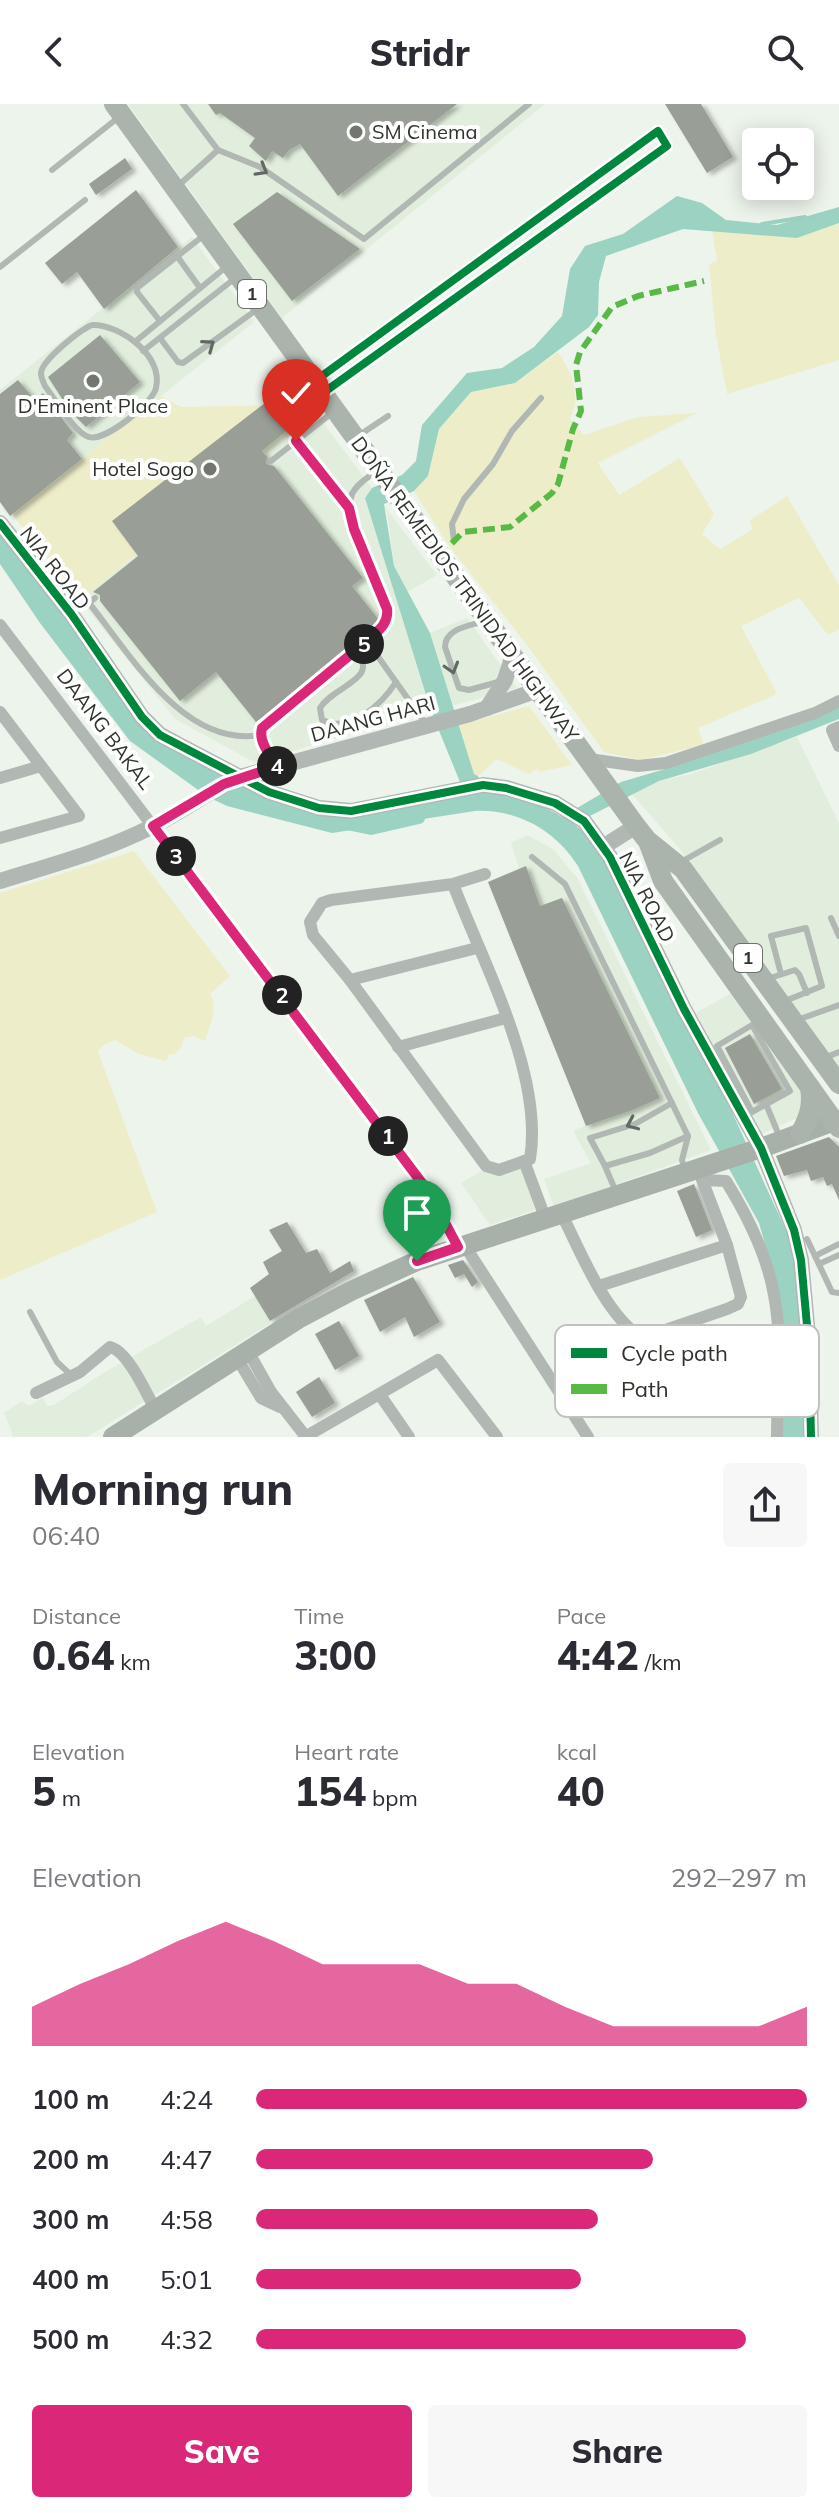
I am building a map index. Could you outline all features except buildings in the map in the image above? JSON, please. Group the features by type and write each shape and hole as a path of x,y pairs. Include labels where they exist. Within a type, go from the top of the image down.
{"highway":[{"name":"DOÑA REMEDIOS TRINIDAD HIGHWAY","path":"118,110 642,833 663,881 756,1022 837,1118"},
{"name":"1","path":"642,833 674,868 837,1118"},
{"name":"1","path":"674,868 683,869 773,977 781,1002 793,1021 830,1055 839,1084"},
{"path":"791,1138 810,1113 810,1087"}],"main road":[{"path":"125,1434 155,1409 298,1319 417,1261 700,1171 837,1118"}],"street":[{"path":"658,131 667,146 319,387 658,131"},
{"name":"NIA ROAD","path":"0,523 72,615 142,717 160,735 232,781 319,808 351,811 475,787 525,793 555,803 578,817 603,847 630,895 794,1230 801,1260 807,1325"},
{"name":"DAANG BAKAL","path":"0,625 420,1179 555,1387"},
{"path":"487,708 505,680 513,655"},
{"name":"DAANG HARI","path":"0,881 85,854 153,826 232,781 487,708 538,690"},
{"path":"589,759 638,766 666,763 815,713 839,701"},
{"path":"0,838 79,816 2,718"},
{"path":"839,727 832,730 839,746"},
{"path":"0,778 41,766"},
{"path":"603,847 642,833"},
{"path":"453,884 506,1018 526,1077 534,1121 530,1159 499,1170 486,1166 350,980 313,935 310,922 322,903 453,884 485,874"},
{"path":"350,980 477,948"},
{"path":"398,1047 506,1018"},
{"path":"524,1161 554,1217 627,1325"},
{"path":"679,1325 738,1304 741,1297 727,1245 700,1171"},
{"path":"700,1171 726,1181 739,1202 767,1266 778,1325"},
{"path":"599,1286 727,1245"},
{"path":"36,1393 94,1362 110,1347 126,1358 155,1409"},
{"path":"242,1355 306,1437 438,1360 497,1437"},
{"path":"380,1395 409,1437"},
{"name":"DAANG BAKAL","path":"575,1417 588,1437"},
{"path":"777,1417 777,1437"},
{"name":"NIA ROAD","path":"811,1417 811,1437"}],"lane":[{"path":"183,104 218,150 260,167 364,239 529,104"},
{"path":"52,170 118,110"},
{"path":"176,188 218,150"},
{"path":"0,267 85,200"},
{"path":"160,321 137,288 208,232"},
{"path":"177,256 200,288"},
{"path":"136,341 200,288 235,269"},
{"path":"143,351 235,269"},
{"path":"160,338 178,362 183,363 262,307"},
{"path":"92,325 105,325 136,341 153,366 157,384 151,399 110,433 96,438 86,436 45,386 41,371 80,330 92,325"},
{"path":"454,541 452,524 464,499 493,464 512,431 541,398"},
{"path":"271,461 335,410"},
{"path":"355,438 388,416"},
{"path":"260,735 271,719 367,641 388,618 349,508 296,441"},
{"path":"349,508 358,486 383,477"},
{"path":"95,598 89,603 151,680 187,717 229,736 260,735"},
{"path":"488,619 449,634 445,640 459,688 469,690 526,672"},
{"path":"367,641 396,682 432,724"},
{"path":"355,651 364,660 362,674 325,700 320,708 322,720 329,723 346,722 359,717 386,699 396,682"},
{"path":"260,735 278,766"},
{"path":"674,868 720,840"},
{"path":"532,857 565,884 688,1136 682,1160 700,1171"},
{"path":"831,918 839,936"},
{"path":"781,1002 807,993 820,988 822,984 806,928 771,936 773,977 798,971 807,993"},
{"path":"793,1021 839,1005"},
{"path":"756,1022 790,1091 766,1104 752,1112 717,1046 756,1022"},
{"path":"617,1195 590,1138 635,1124 672,1103"},
{"path":"766,1104 791,1138"},
{"path":"605,1166 650,1153 688,1136"},
{"path":"807,1239 832,1292 839,1293"},
{"path":"815,1256 839,1244"},
{"path":"819,1264 839,1255"},
{"path":"30,1312 57,1362 71,1375"}],"shaded area":[{"path":"128,104 545,104 282,318"},
{"path":"677,196 702,203 726,220 777,225 839,207 839,223 797,238 683,229 606,256 599,282 598,315 589,327 515,383 471,392 439,429 428,476 414,491 384,504 394,566 430,633 474,774 478,776 483,792 524,798 562,817 621,782 839,706 839,719 751,754 659,781 574,824 595,842 726,1099 793,1246 802,1325 783,1325 777,1286 759,1223 698,1113 578,866 558,842 534,824 491,811 332,833 227,806 208,797 130,741 40,623 0,564 0,526 136,712 317,813 460,782 431,711 365,498 372,488 402,475 416,461 422,425 467,373 502,368 534,347 562,316 570,269 585,246 623,234"},
{"path":"839,223 839,360 727,394 716,335 709,264 717,261 712,231 797,238"},
{"name":"D'Eminent Place","path":"192,237 254,322 12,514 0,499 0,390"},
{"path":"558,352 574,384 574,410 570,419 584,435 638,417 697,413 598,463 619,495 680,458 714,514 702,534 720,549 753,529 749,521 787,496 839,585 839,629 828,635 799,598 741,626 777,694 698,728 704,745 640,760 604,752 524,641 449,546 414,491 428,476 439,429 471,392 515,383"},
{"path":"304,395 315,412 80,600 12,514 161,396 181,407 285,405"},
{"path":"315,412 372,488 365,498 431,711 254,762 175,719 80,600"},
{"path":"383,504 437,575 406,593 394,566 387,512"},
{"path":"467,618 517,688 452,706 430,633"},
{"path":"529,706 572,765 539,772 537,769 529,774 497,759 478,776 474,775 459,725"},
{"path":"797,737 839,823 839,1068 678,847 632,794 659,781 690,774"},
{"path":"527,835 553,849 578,879 711,1150 554,1207 544,1179 591,1163 573,1131 586,1125 488,882 519,868 511,843"},
{"path":"134,851 230,976 210,994 214,1005 205,1041 194,1036 184,1038 181,1048 173,1055 169,1054 166,1061 139,1054 115,1040 102,1046 98,1052 157,1212 0,1280 0,893"},
{"path":"731,993 811,1102 797,1118 759,1135 696,1013"},
{"path":"518,1158 535,1210 490,1225 461,1183 485,1169"},
{"path":"255,1296 271,1323 87,1437 11,1437 13,1435 4,1413 22,1401 28,1406 43,1398 47,1406 54,1405 201,1317 206,1326"},
{"path":"782,1417 806,1417 806,1437 783,1437"}],"waterway":[{"path":"762,224 805,217"},
{"path":"347,824 371,829 419,818"}],"marked path":[{"path":"439,556 463,532 510,527 552,493 558,484 581,411 576,365 580,352 612,307 638,296 704,281"}],"cycle path":[{"path":"315,381 658,131 667,146 323,393"},
{"path":"0,523 72,615 142,717 160,735 269,792 319,808 351,811 483,785 506,788 555,803 584,821 610,857 684,1009 761,1148 794,1230 801,1260 807,1325"},
{"path":"811,1417 811,1437"}],"place":[{"name":"SM Cinema","path":"356,132"},
{"name":"D'Eminent Place","path":"93,381"},
{"name":"Hotel Sogo","path":"210,469"}],"route":[{"path":"296,441 349,508 388,618 382,628 262,728 260,735 265,747 278,766 224,784 153,826 428,1191 458,1247 417,1261"}]}
